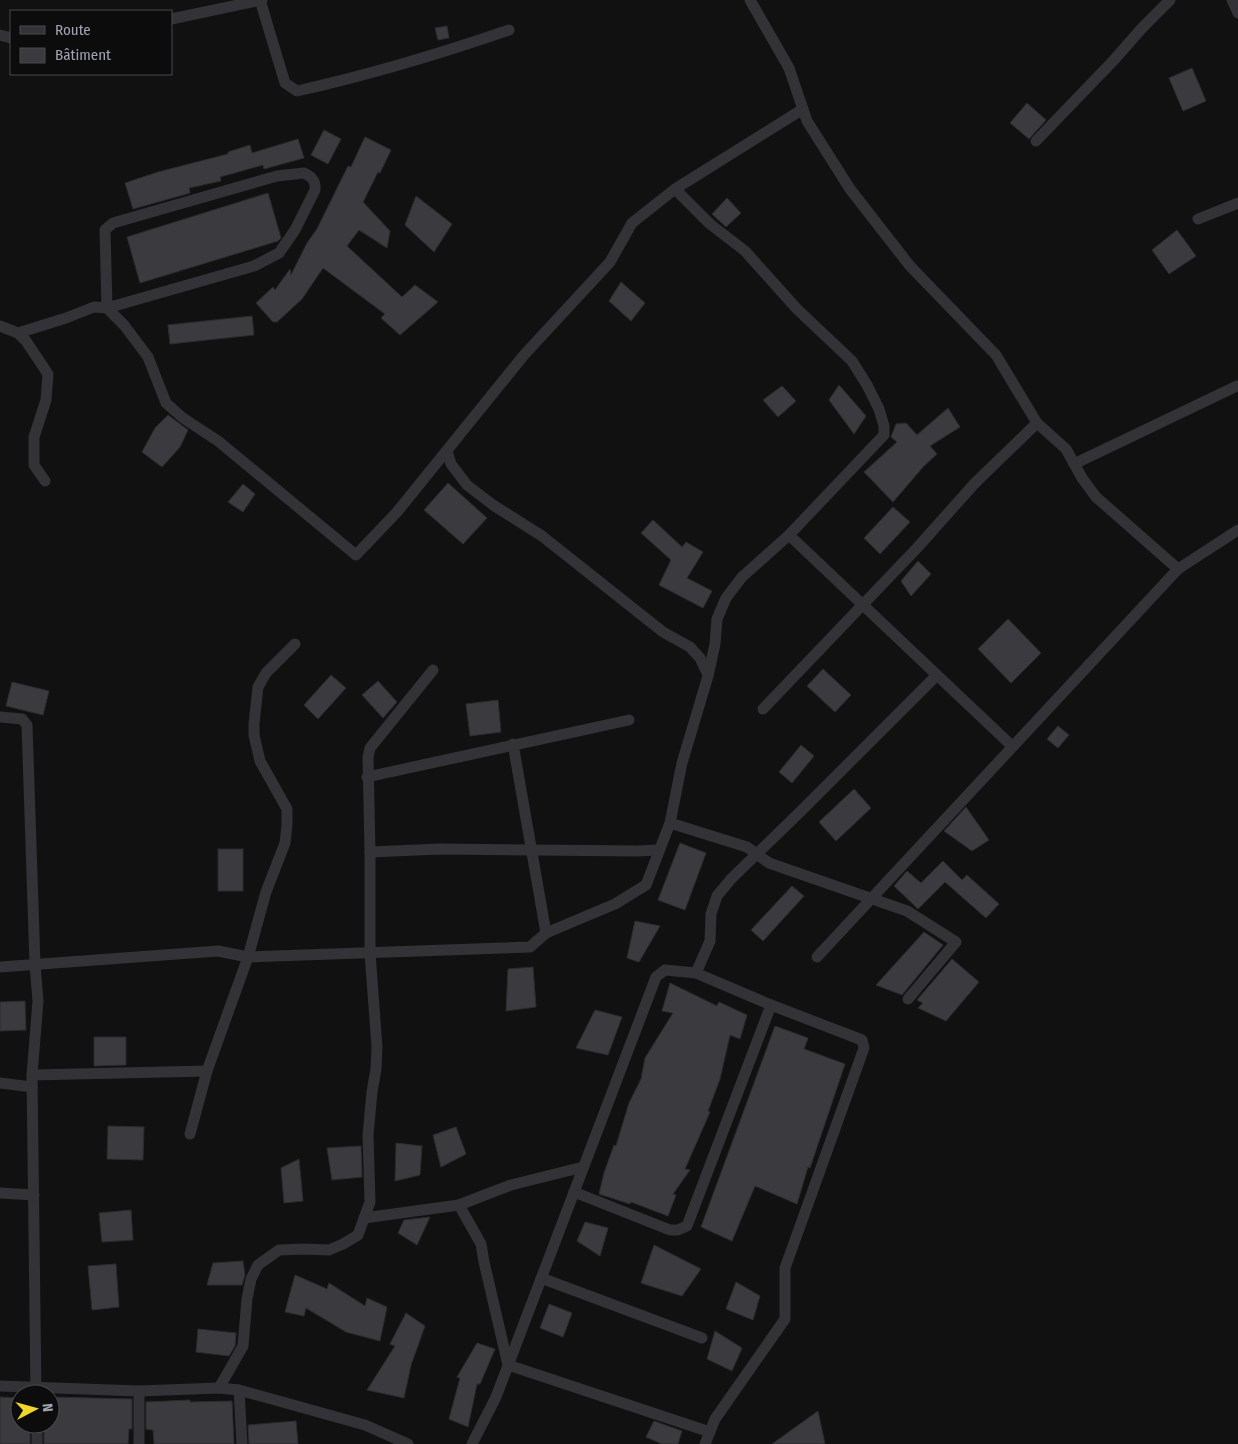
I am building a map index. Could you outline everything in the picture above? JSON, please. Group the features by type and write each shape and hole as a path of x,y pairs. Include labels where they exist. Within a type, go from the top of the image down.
{"street":[{"path":"172,19 261,0 285,83 297,91 351,79 444,52 509,30"},
{"path":"750,0 789,68 807,121 850,190 910,266 996,355 1037,423 1066,449 1082,478 1096,497 1178,569"},
{"path":"1036,141 1170,0"},
{"path":"1232,0 1238,13"},
{"path":"18,333 58,321 94,307 107,308 254,266 278,253 295,230 315,190 316,184 312,177 304,174 277,176 113,223 105,230 107,308 124,325 148,357 166,403 182,418 218,441 356,555 397,512 524,355 610,262 632,223 675,189 803,109"},
{"path":"0,967 218,951 248,957 530,947 546,934 615,904 646,885 670,823 682,763 708,676 718,619 726,598 742,577 790,534 884,435 882,418 867,385 852,361 797,309 745,251 710,224 675,189"},
{"path":"1198,219 1238,202"},
{"path":"0,326 18,333 26,341 48,374 46,400 34,437 34,465 45,481"},
{"path":"1074,464 1237,386"},
{"path":"763,709 861,604 917,548 975,483 1037,423"},
{"path":"447,451 451,464 467,484 493,505 542,536 663,632 690,647 700,658 708,676"},
{"path":"817,957 1178,569 1238,530"},
{"path":"790,534 861,604 1012,746"},
{"path":"190,1134 207,1071 248,957 266,892 285,843 287,809 260,761 254,735 255,705 258,687 266,673 295,644"},
{"path":"219,1388 244,1346 247,1299 251,1279 258,1265 279,1250 303,1248 329,1250 343,1244 358,1235 370,1202 368,1135 377,1047 370,953 368,756 370,748 433,670"},
{"path":"696,973 710,941 711,914 718,896 731,879 936,675"},
{"path":"0,716 22,719 27,725 35,964 38,1001 32,1081 36,1384"},
{"path":"367,777 629,720"},
{"path":"513,744 546,934"},
{"path":"670,823 747,847 769,863 907,910 956,942 908,999"},
{"path":"370,852 440,849 659,850"},
{"path":"472,1444 496,1397 656,977 665,970 696,973 771,1005 862,1040 864,1048 785,1268 785,1319 716,1419 705,1444"},
{"path":"574,1192 670,1230 678,1230 686,1226 771,1005"},
{"path":"0,1083 207,1071"},
{"path":"364,1218 459,1205 511,1185 583,1167"},
{"path":"0,1193 34,1195"},
{"path":"459,1205 481,1244 508,1365"},
{"path":"541,1278 702,1338"},
{"path":"508,1365 710,1432"},
{"path":"60,1390 139,1391 219,1388 240,1390 365,1425 408,1444"},
{"path":"240,1390 242,1444"},
{"path":"139,1391 139,1444"}],"building":[{"path":"447,26 449,38 438,40 435,28"},
{"path":"1192,68 1206,101 1183,111 1169,78"},
{"path":"1027,103 1046,120 1029,139 1010,123"},
{"path":"324,130 341,139 328,164 311,155"},
{"path":"365,137 391,150 363,202 390,231 387,248 359,230 347,246 402,297 415,285 438,302 400,335 381,318 385,314 323,268 302,299 277,322 273,322 256,303 273,287 275,290 290,269 291,275 307,243 317,229 348,166 351,167"},
{"path":"298,139 304,158 264,169 263,165 220,177 221,181 189,188 190,193 133,209 125,183 158,172 228,154 228,152 250,145 252,153"},
{"path":"268,193 281,238 278,241 140,283 127,237"},
{"path":"416,196 452,224 434,252 405,225"},
{"path":"727,198 741,213 726,227 712,214"},
{"path":"1177,230 1196,256 1169,274 1152,250"},
{"path":"621,282 645,303 631,321 609,301"},
{"path":"252,316 254,335 170,344 168,325"},
{"path":"839,385 866,416 854,434 829,400"},
{"path":"782,386 796,401 778,417 763,400"},
{"path":"948,408 960,427 930,446 937,454 923,467 893,502 864,472 897,442 891,437 896,424 906,423 917,435"},
{"path":"168,415 188,430 180,447 162,467 142,452 155,428"},
{"path":"448,483 487,518 463,544 424,510"},
{"path":"243,484 255,494 243,512 228,502"},
{"path":"893,507 910,522 880,554 864,538"},
{"path":"653,520 682,547 686,542 703,552 687,578 712,591 703,608 659,585 671,560 641,533"},
{"path":"918,561 931,574 911,596 901,581"},
{"path":"1008,619 1041,653 1011,683 978,649"},
{"path":"823,669 851,695 835,712 807,686"},
{"path":"331,675 346,688 318,719 304,705"},
{"path":"378,681 397,702 383,718 362,695"},
{"path":"12,682 49,691 43,715 6,706"},
{"path":"498,700 501,732 470,736 466,704"},
{"path":"1058,726 1069,735 1058,748 1047,739"},
{"path":"801,745 814,756 792,783 779,772"},
{"path":"854,789 871,808 836,841 819,822"},
{"path":"966,807 989,840 972,851 944,831"},
{"path":"680,843 706,853 685,910 658,900"},
{"path":"218,849 243,849 243,891 218,891"},
{"path":"943,861 962,880 967,875 999,904 986,918 945,882 918,909 894,886 907,871 921,883"},
{"path":"792,886 804,896 763,941 751,930"},
{"path":"635,921 660,926 639,962 627,958"},
{"path":"924,932 943,945 902,995 876,985"},
{"path":"952,959 979,982 946,1021 918,1008 923,1003 917,1000"},
{"path":"533,967 536,1007 506,1011 508,969"},
{"path":"670,983 717,1006 719,1002 747,1015 740,1039 730,1035 720,1079 708,1111 710,1112 685,1169 690,1170 673,1194 676,1195 668,1216 631,1202 630,1204 599,1194 604,1173 614,1145 616,1146 629,1103 641,1079 645,1058 673,1013 662,1011"},
{"path":"25,1001 26,1030 0,1031 0,1002"},
{"path":"595,1010 622,1017 608,1055 576,1048"},
{"path":"775,1026 808,1038 804,1049 845,1064 810,1168 808,1167 797,1204 755,1186 732,1241 701,1227"},
{"path":"94,1037 126,1037 126,1065 94,1066"},
{"path":"108,1126 144,1127 143,1160 107,1159"},
{"path":"456,1127 466,1154 441,1167 433,1135"},
{"path":"396,1143 422,1146 420,1175 395,1181"},
{"path":"361,1146 362,1177 332,1180 327,1148"},
{"path":"299,1159 303,1201 284,1203 281,1168"},
{"path":"131,1210 133,1240 102,1242 99,1213"},
{"path":"430,1217 417,1245 398,1233 404,1220"},
{"path":"585,1222 608,1228 600,1256 577,1241"},
{"path":"654,1245 701,1269 682,1296 641,1283"},
{"path":"243,1261 245,1275 242,1285 207,1285 213,1263"},
{"path":"116,1264 119,1307 92,1310 88,1266"},
{"path":"295,1275 327,1289 329,1283 365,1306 367,1298 387,1307 380,1341 346,1332 306,1308 304,1316 285,1312"},
{"path":"736,1282 760,1296 753,1320 726,1309"},
{"path":"549,1304 572,1313 563,1337 540,1328"},
{"path":"406,1313 425,1326 411,1365 404,1398 367,1390 395,1346 390,1344"},
{"path":"198,1329 236,1333 235,1346 229,1356 196,1352"},
{"path":"715,1331 742,1348 732,1371 707,1359"},
{"path":"477,1343 495,1349 480,1384 477,1384 468,1427 449,1419 460,1378 457,1377"},
{"path":"0,1397 10,1398 10,1434 30,1434 30,1444 0,1444"},
{"path":"60,1397 132,1399 132,1429 129,1429 128,1444 44,1444 44,1434 60,1434"},
{"path":"190,1400 190,1402 232,1401 234,1444 154,1444 153,1430 146,1429 146,1402"},
{"path":"818,1411 825,1444 772,1444"},
{"path":"296,1421 298,1444 249,1444 248,1425"},
{"path":"654,1421 682,1431 678,1444 662,1444 646,1437"}]}
